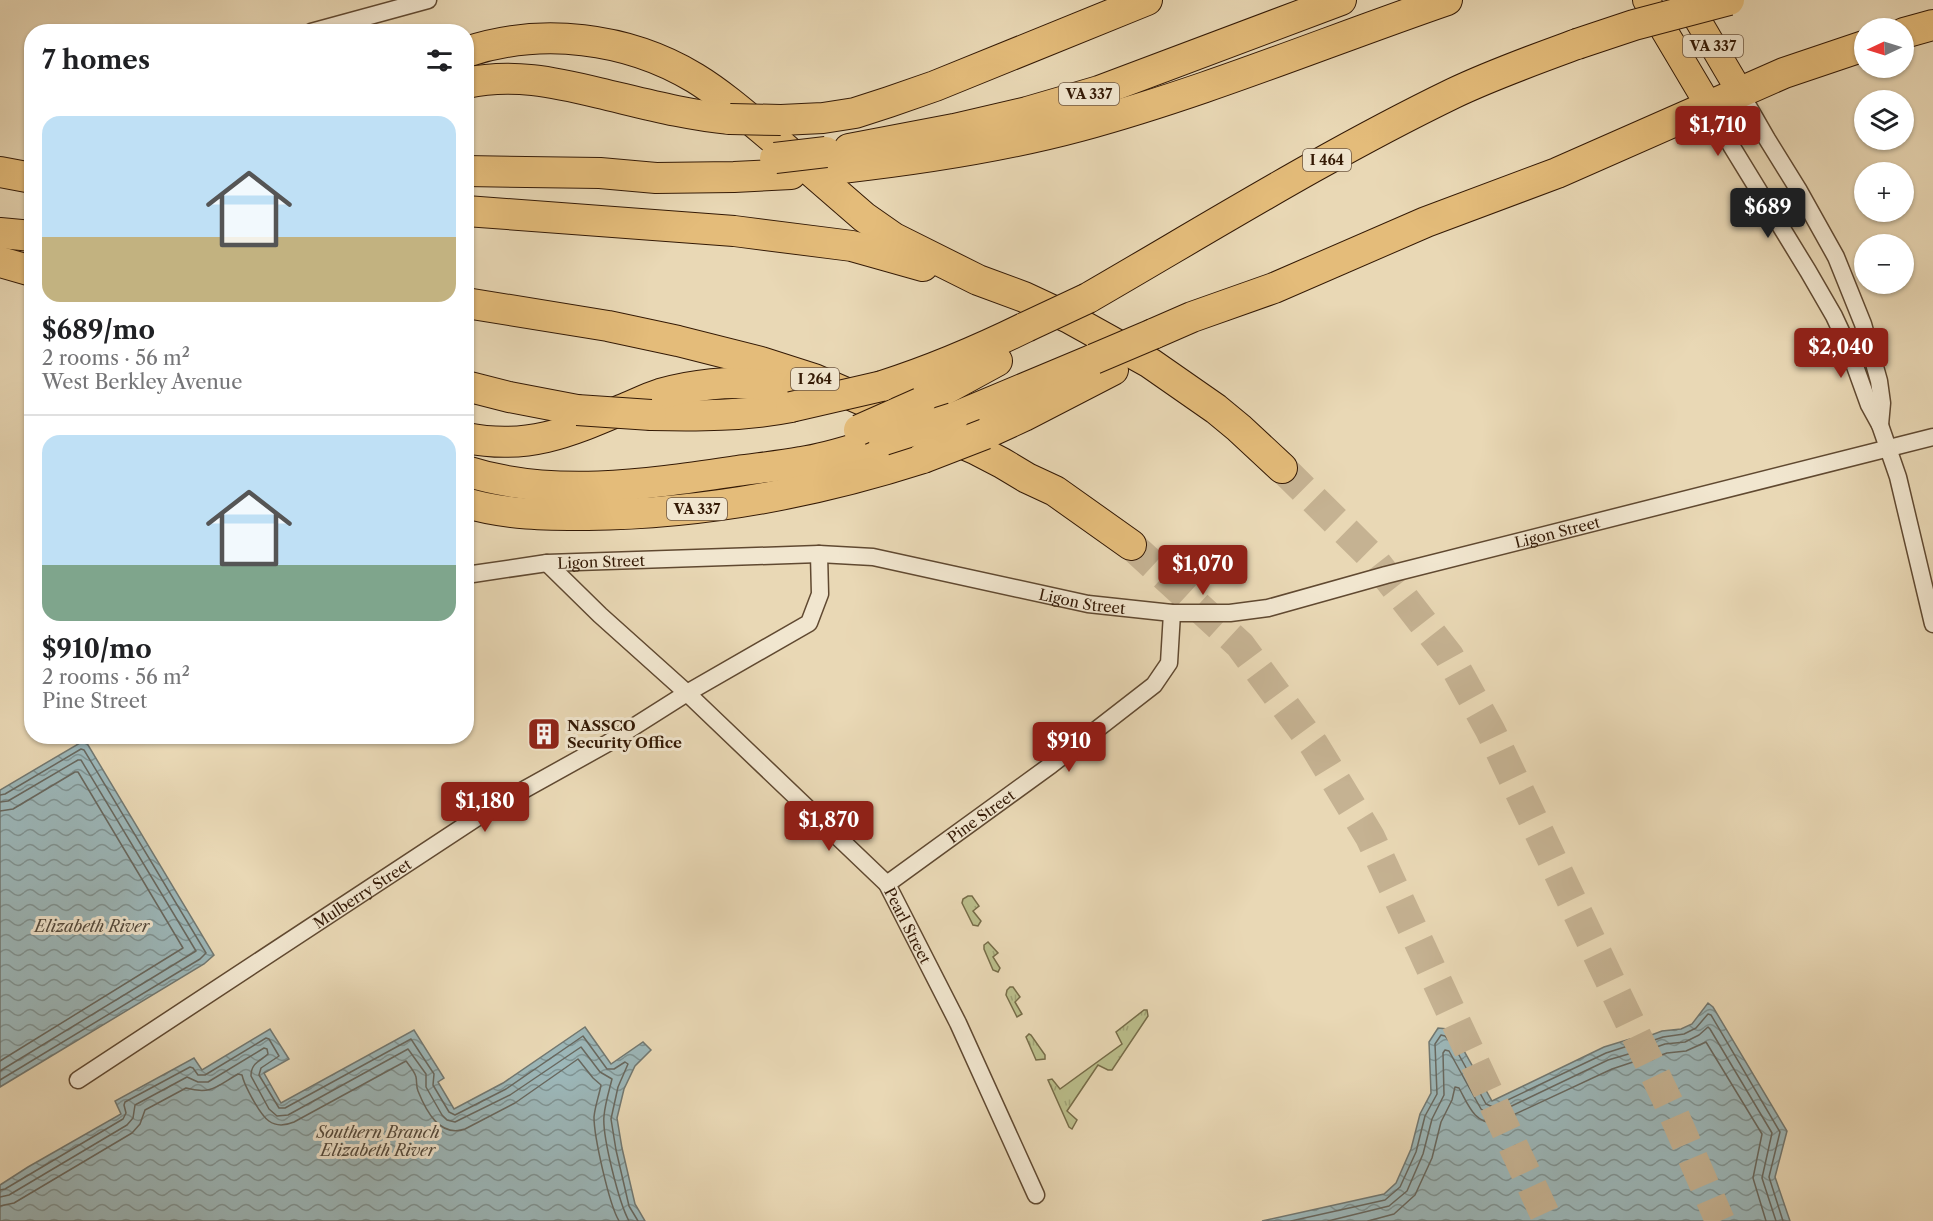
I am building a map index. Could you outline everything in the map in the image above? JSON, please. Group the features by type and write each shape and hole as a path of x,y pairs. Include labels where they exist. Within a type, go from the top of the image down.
{"highway":[{"name":"VA 337","path":"474,171 600,173 655,164 740,162 783,166 834,160 1027,112 1099,91 1341,0"},
{"path":"834,160 921,159 1079,126 1236,75 1447,0"},
{"name":"I 464","path":"982,358 1035,330 1284,184 1402,120 1483,80 1634,25 1729,0"},
{"path":"474,82 499,78 547,81 690,114 730,119 823,118 855,113 935,86 1143,1"},
{"path":"1914,30 1933,25"},
{"path":"474,50 494,44 531,39 572,39 628,49 671,65 715,91 880,229 978,280 1053,310 1150,363 1216,409 1282,468"},
{"path":"1740,92 1784,73 1854,49"},
{"name":"VA 337","path":"474,505 501,511 542,515 633,515 700,508 811,490 923,458 1024,416 1045,393 1160,338 1426,222 1557,173 1740,92"},
{"path":"0,166 24,165"},
{"path":"0,172 24,176"},
{"path":"474,212 734,231 843,245 978,280"},
{"path":"0,233 24,235"},
{"name":"I 264","path":"474,304 678,340 814,379 952,429 975,449 1055,491 1131,545"},
{"path":"872,435 920,403 960,381 982,358"},
{"path":"474,388 577,410 651,415 716,415 765,411 791,406 882,386 933,369 982,358"},
{"path":"474,439 508,443 549,437 570,431 658,395 686,388 718,384 764,385 952,429"},
{"path":"474,473 531,484 585,487 683,479 738,471 872,435 952,429 996,400 1045,393"}],"main road":[{"path":"1646,0 1709,106"},
{"name":"VA 337","path":"1686,0 1740,92"}],"street":[{"path":"340,24 428,0"},
{"path":"1740,92 1836,257 1863,324 1880,381 1882,403 1880,425"},
{"path":"1709,106 1834,316 1847,344 1869,405 1880,425 1898,477 1933,624"},
{"name":"Ligon Street","path":"474,574 547,563 819,554 873,557 1088,604 1172,613 1230,613 1268,608 1472,553 1933,437"},
{"name":"Mulberry Street","path":"78,1080 494,807 608,743 687,693 808,623 820,594 819,554"},
{"name":"Pearl Street","path":"547,563 887,884 958,1023 1036,1195"},
{"name":"Pine Street","path":"887,884 1051,765 1154,686 1169,663 1172,613"}],"green space":[{"path":"972,896 979,906 973,911 981,921 978,926 973,925 962,903 963,899"},
{"path":"988,942 998,953 993,957 1000,968 998,972 993,970 984,949 984,945"},
{"path":"1010,987 1013,987 1020,997 1015,1002 1022,1014 1017,1017 1006,995"},
{"path":"1147,1010 1148,1016 1112,1070 1098,1065 1067,1111 1077,1120 1072,1129 1069,1127 1048,1080 1052,1079 1060,1089 1122,1044 1116,1032"},
{"path":"1029,1034 1045,1055 1045,1059 1036,1060 1026,1037"}],"water":[{"name":"Elizabeth River","path":"78,744 87,744 214,955 204,964 0,1087 0,790"},
{"path":"1708,1003 1713,1007 1787,1131 1775,1177 1790,1221 1262,1221 1384,1194 1396,1183 1411,1149 1420,1114 1431,1093 1429,1042 1438,1028 1448,1029 1459,1042 1492,1101 1604,1047 1630,1039 1638,1040 1662,1031 1681,1029 1692,1024"},
{"name":"Southern Branch Elizabeth River","path":"585,1027 611,1064 643,1042 651,1050 635,1066 624,1089 617,1118 635,1204 645,1221 0,1221 0,1185 121,1114 115,1101 194,1058 202,1070 270,1029 289,1059 264,1073 281,1103 414,1030 444,1078 438,1082 454,1109 503,1083"}],"tunnel":[{"path":"1282,468 1370,555 1449,656 1490,730 1671,1108 1720,1221"},
{"path":"1131,545 1240,645 1314,745 1370,837 1548,1221"}],"place":[{"name":"NASSCO Security Office","path":"544,734"}]}
